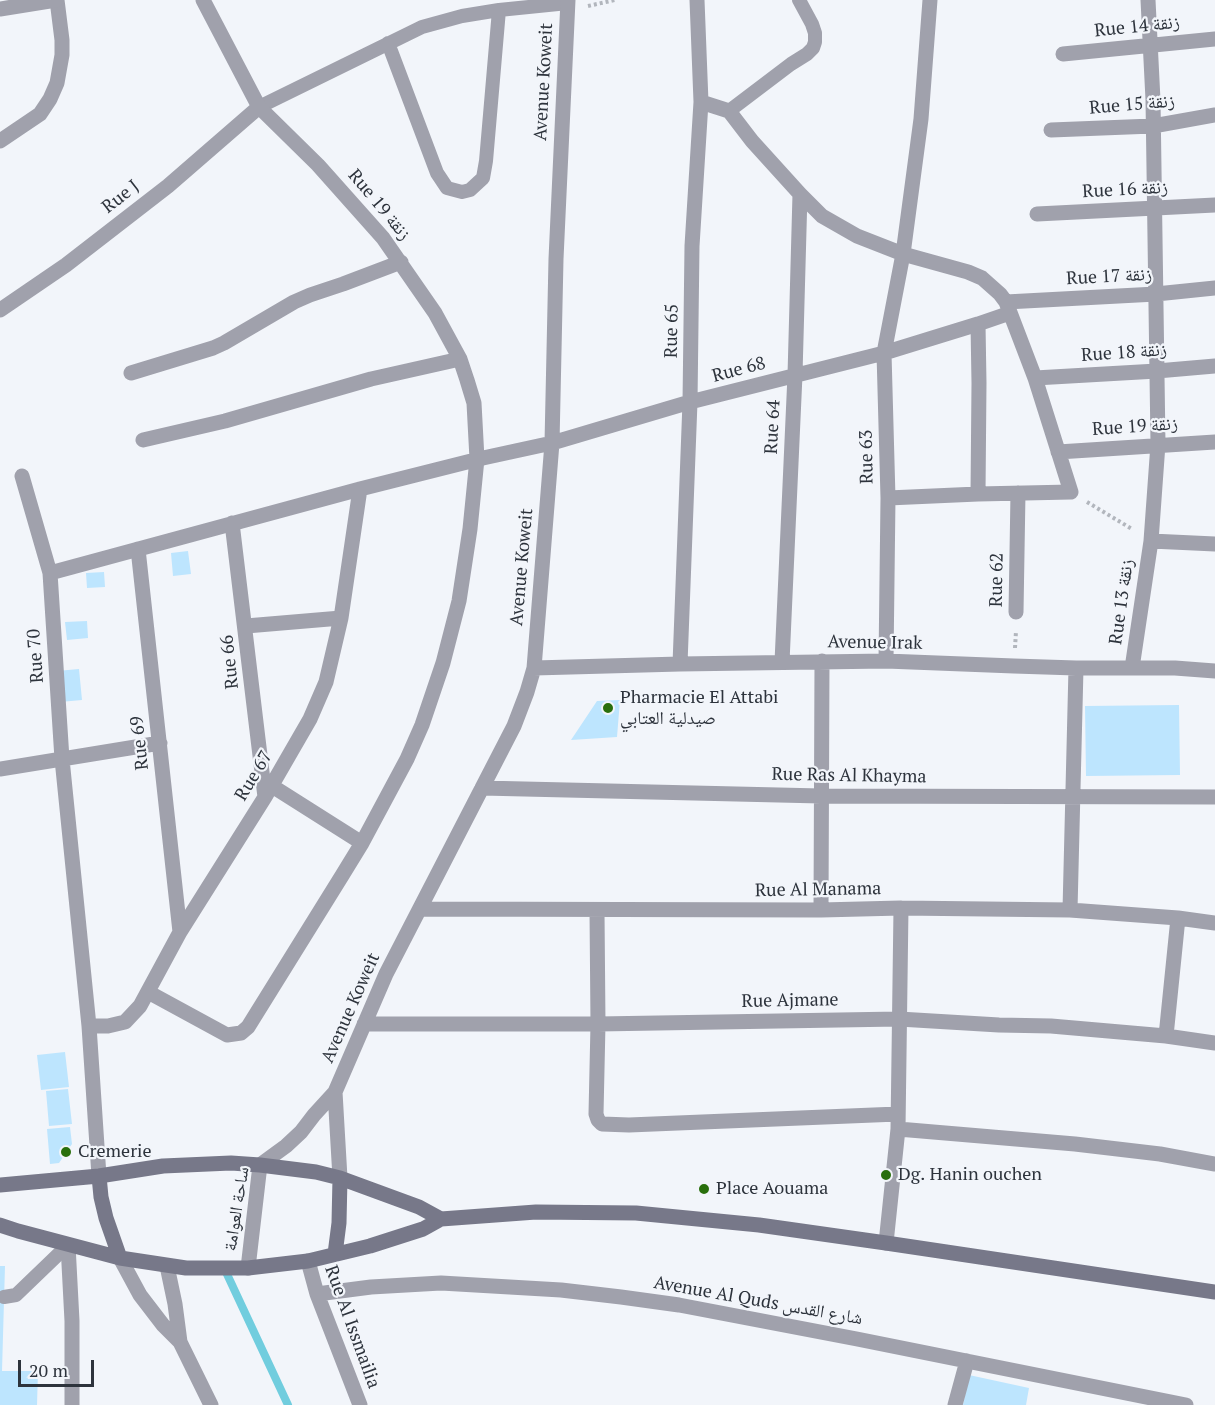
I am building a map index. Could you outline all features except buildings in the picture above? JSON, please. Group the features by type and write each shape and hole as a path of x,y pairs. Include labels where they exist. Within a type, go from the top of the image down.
{"main road":[{"path":"0,1185 99,1176 174,1165 231,1163 260,1165 316,1172 340,1178 419,1208 441,1219"},
{"path":"99,1176 106,1218 120,1258"},
{"path":"334,1254 339,1223 340,1178"},
{"path":"0,1225 120,1258 167,1266 248,1268 308,1261 395,1239 423,1229 441,1219 536,1212 636,1213 886,1243 1215,1292"}],"street":[{"path":"0,9 56,0 62,40 57,83 50,99 40,114 0,141"},
{"name":"Rue 19 زنقة","path":"148,992 227,1035 242,1033 248,1027 362,843 407,759 422,725 443,663 459,601 480,458 474,403 460,359 435,313 401,262 362,213 318,165 259,107 203,0"},
{"name":"Rue 65","path":"680,664 690,402 692,246 701,102 697,0"},
{"name":"Rue 63","path":"886,661 888,498 884,353 903,254 921,119 930,0"},
{"name":"Rue 13 زنقة","path":"1132,668 1151,541 1158,444 1155,208 1148,0"},
{"name":"Avenue Koweit","path":"335,1092 386,974 514,726 534,668 552,443 556,259 568,5"},
{"name":"Rue 14 زنقة","path":"1063,54 1215,39"},
{"path":"701,102 729,111 752,141 822,216 857,236 903,254 975,275 991,285 1008,307 1035,378 1071,492 888,498"},
{"name":"Rue J","path":"0,310 66,265 168,186 259,107"},
{"name":"Rue 15 زنقة","path":"1051,130 1153,126 1215,115"},
{"name":"Rue 64","path":"782,662 795,375 800,194"},
{"name":"Rue 16 زنقة","path":"1037,214 1215,205"},
{"path":"131,372 213,348 294,302 401,262"},
{"name":"Rue 17 زنقة","path":"978,324 1008,307 1215,288"},
{"path":"978,324 978,494"},
{"name":"Rue 68","path":"480,458 552,443 690,402 884,353 978,324"},
{"path":"143,440 225,421 371,379 460,359"},
{"name":"Rue 18 زنقة","path":"1035,378 1215,366"},
{"name":"Rue 19 زنقة","path":"1058,452 1215,442"},
{"path":"50,573 480,458"},
{"name":"Rue 70","path":"22,477 50,573 62,759 89,1026 99,1176"},
{"name":"Rue 67","path":"89,1026 108,1026 125,1022 140,1006 180,932 268,792 310,719 326,682 341,618 360,489"},
{"name":"Rue 62","path":"1016,612 1018,494"},
{"name":"Rue 66","path":"232,523 268,792"},
{"path":"1151,541 1215,544"},
{"name":"Rue 69","path":"138,549 180,932"},
{"path":"246,626 341,618"},
{"name":"Avenue Irak","path":"534,668 886,661 1215,671"},
{"path":"821,910 822,662"},
{"path":"1070,910 1076,668"},
{"path":"0,769 160,743"},
{"name":"Rue Ras Al Khayma","path":"482,788 821,796 1215,797"},
{"path":"268,792 362,843"},
{"path":"886,1243 898,1122 901,908"},
{"name":"Rue Al Manama","path":"420,909 1070,910 1215,923"},
{"path":"597,910 596,1114 602,1124 898,1122 1160,1154 1215,1164"},
{"path":"1166,1035 1178,918"},
{"name":"Rue Ajmane","path":"364,1024 598,1024 899,1019 1051,1026 1166,1035 1215,1043"},
{"path":"335,1092 340,1178"},
{"name":"ساحة العوامة","path":"248,1268 260,1165 301,1132 335,1092"},
{"path":"68,1245 72,1321 72,1405"},
{"path":"120,1258 140,1295 163,1325 180,1342"},
{"name":"Rue Al Issmailia","path":"308,1261 317,1294 360,1405"},
{"path":"167,1266 180,1342 211,1405"},
{"name":"Avenue Al Quds شارع القدس","path":"317,1294 371,1287 441,1283 561,1290 679,1305 1186,1405"},
{"path":"955,1405 967,1361"}],"lane":[{"path":"729,111 813,48 815,33 799,0"},
{"path":"259,107 422,27 462,16 500,10 568,5"},
{"path":"388,44 437,173 447,188 462,192 470,190 483,178 486,161 500,10"},
{"path":"4,1297 16,1295 68,1245"}],"path":[{"path":"568,5 615,0"},
{"path":"1071,492 1151,541"},
{"name":"Rue 62","path":"1014,666 1016,612"}],"waterway":[{"path":"226,1272 288,1405"}],"place":[{"name":"Pharmacie El Attabi صيدلية العتابي","path":"608,708"},
{"name":"Cremerie","path":"66,1152"},
{"name":"Dg. Hanin ouchen","path":"886,1175"},
{"name":"Place Aouama","path":"704,1189"}]}
